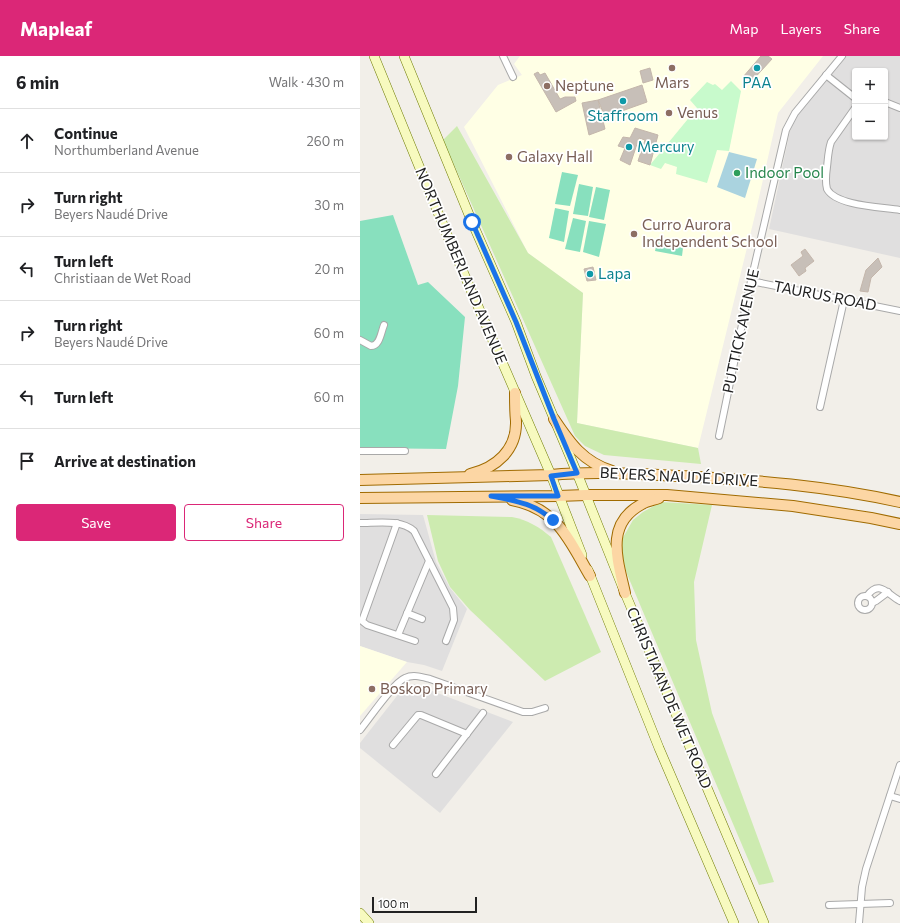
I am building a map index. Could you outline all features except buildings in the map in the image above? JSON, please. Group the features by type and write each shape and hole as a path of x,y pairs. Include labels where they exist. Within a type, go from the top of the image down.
{"main road":[{"name":"NORTHUMBERLAND AVENUE","path":"374,56 448,237 551,476"},
{"name":"NORTHUMBERLAND AVENUE","path":"404,56 472,222 516,322 577,473"},
{"path":"454,478 478,472 495,464 508,451 514,435 516,422 514,393"},
{"path":"554,419 565,436 585,458 604,468 622,473"},
{"name":"BEYERS NAUDÉ DRIVE","path":"360,480 551,476 577,473 622,473 739,479 832,490 900,502"},
{"name":"CHRISTIAAN DE WET ROAD","path":"577,473 625,593 764,923"},
{"name":"CHRISTIAAN DE WET ROAD","path":"551,476 662,755 734,923"},
{"path":"625,593 616,548 618,531 624,520 632,511 642,504 667,495"},
{"name":"BEYERS NAUDÉ DRIVE","path":"360,498 667,495 793,506 900,524"},
{"path":"491,496 530,505 544,512 564,532 590,576"},
{"path":"360,913 369,923"}],"street":[{"path":"503,56 512,77"},
{"name":"PUTTICK AVENUE","path":"719,436 751,282 786,130 795,113 842,56"},
{"path":"826,75 852,96"},
{"path":"888,103 900,108"},
{"path":"852,112 830,142 826,178 827,187 834,196 847,202 900,210"},
{"name":"TAURUS ROAD","path":"751,282 900,311"},
{"path":"820,407 844,300"},
{"path":"360,340 371,346 375,346 378,343 384,325"},
{"path":"360,451 405,451"},
{"path":"360,523 397,523 414,531 453,608 454,620 446,641"},
{"path":"397,523 362,621 366,625 416,641"},
{"path":"398,635 429,561"},
{"path":"888,592 872,603 871,607 867,609 863,610 858,603 859,599 867,596 871,590 875,588 881,588 888,592 900,601"},
{"path":"867,596 872,603"},
{"path":"407,613 422,619"},
{"path":"360,730 400,681 410,676 430,679 523,712 532,712 545,708"},
{"path":"436,774 483,713"},
{"path":"393,745 418,715 467,734"},
{"path":"859,923 862,887 866,869 900,765"},
{"path":"890,796 900,798"},
{"path":"829,905 852,903 890,903"}],"shaded area":[{"name":"Curro Aurora Independent School","path":"520,56 823,56 778,113 755,215 698,448 577,423 583,293 528,253 464,127 498,85 522,75 514,64"},
{"path":"846,56 900,56 900,258 769,229 792,122"},
{"path":"360,514 423,515 436,562 450,588 467,609 442,671 424,665 407,662 360,646"},
{"name":"Boskop Primary","path":"360,646 407,662 360,716"},
{"path":"414,684 513,722 440,813 360,748 360,743 404,687"}],"green space":[{"path":"731,81 741,91 729,151 717,150 707,183 676,174 677,167 665,163 661,169 650,165 697,108 690,100 707,82 713,85 715,84 722,90"},
{"path":"457,126 528,253 583,293 577,423 698,448 701,464 604,455 585,446 575,436 443,140"},
{"path":"562,172 578,175 570,206 555,204"},
{"path":"579,184 593,187 588,216 573,214"},
{"path":"596,187 610,190 604,220 589,217"},
{"path":"555,208 569,211 564,242 549,238"},
{"path":"393,215 418,285 428,282 465,317 458,386 446,449 360,448 360,221"},
{"path":"573,218 586,221 580,252 565,249"},
{"path":"589,221 606,224 599,257 583,252"},
{"path":"657,242 683,248 682,256 655,251"},
{"path":"661,502 712,505 694,582 696,640 712,713 774,882 759,885 627,574 623,560 621,541 633,520 643,512"},
{"path":"427,515 512,517 528,522 547,533 551,537 601,652 545,681 470,610 450,587 438,561"}],"water":[{"name":"Indoor Pool","path":"729,152 757,159 745,198 717,187"}],"place":[{"name":"Mars","path":"672,68"},
{"name":"PAA","path":"757,68"},
{"name":"Neptune","path":"547,86"},
{"name":"Staffroom","path":"623,101"},
{"name":"Venus","path":"669,113"},
{"name":"Mercury","path":"629,147"},
{"name":"Galaxy Hall","path":"509,157"},
{"name":"Indoor Pool","path":"737,173"},
{"name":"Curro Aurora Independent School","path":"634,234"},
{"name":"Lapa","path":"590,274"},
{"name":"Boskop Primary","path":"372,689"}],"route":[{"path":"472,222 516,322 536,376 577,473 551,476 558,496 491,496 530,505 544,512 553,520"}]}
